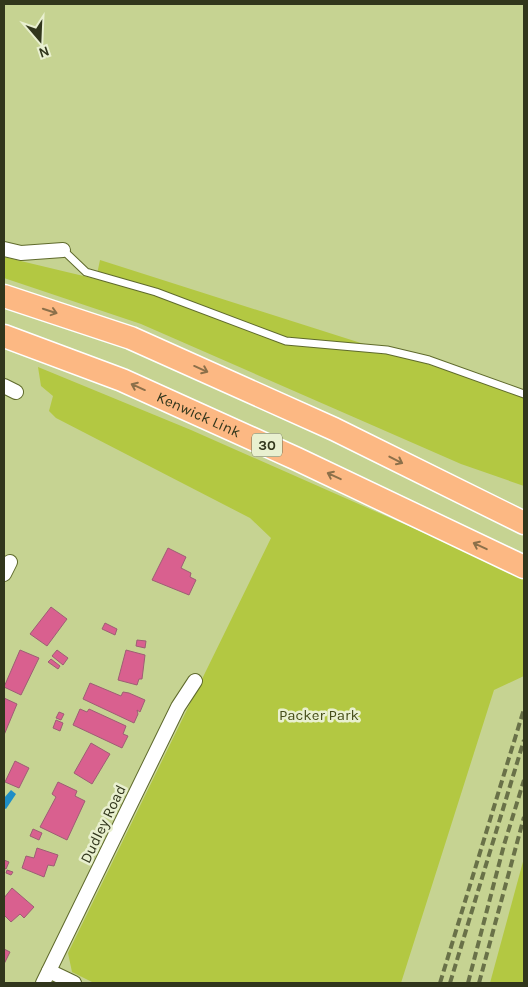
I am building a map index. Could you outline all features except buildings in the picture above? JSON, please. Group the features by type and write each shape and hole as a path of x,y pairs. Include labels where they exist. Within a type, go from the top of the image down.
{"highway":[{"path":"4,296 131,338 334,429 524,523"},
{"name":"Kenwick Link","path":"4,336 130,383 524,567"}],"street":[{"path":"4,249 21,253 63,250"},
{"path":"4,574 10,562"},
{"name":"Dudley Road","path":"46,977 178,707 195,681"},
{"path":"46,977 74,983"}],"lane":[{"path":"63,250 86,272 156,292 286,341 387,350 429,360 524,394"}],"green space":[{"path":"4,257 96,279 100,260 524,395 524,486 461,464 141,324 4,278"},
{"name":"Packer Park","path":"38,367 191,430 524,577 524,676 494,690 401,983 94,983 72,972 68,953 271,538 250,518 56,418 49,411 53,396 41,386"},
{"path":"524,858 524,983 490,983"}],"water":[{"path":"11,790 16,794 6,809 4,808 4,798"}],"railway":[{"path":"440,983 524,709"},
{"path":"450,983 524,740"},
{"path":"468,983 504,845 524,780"},
{"path":"479,983 524,817"}]}
